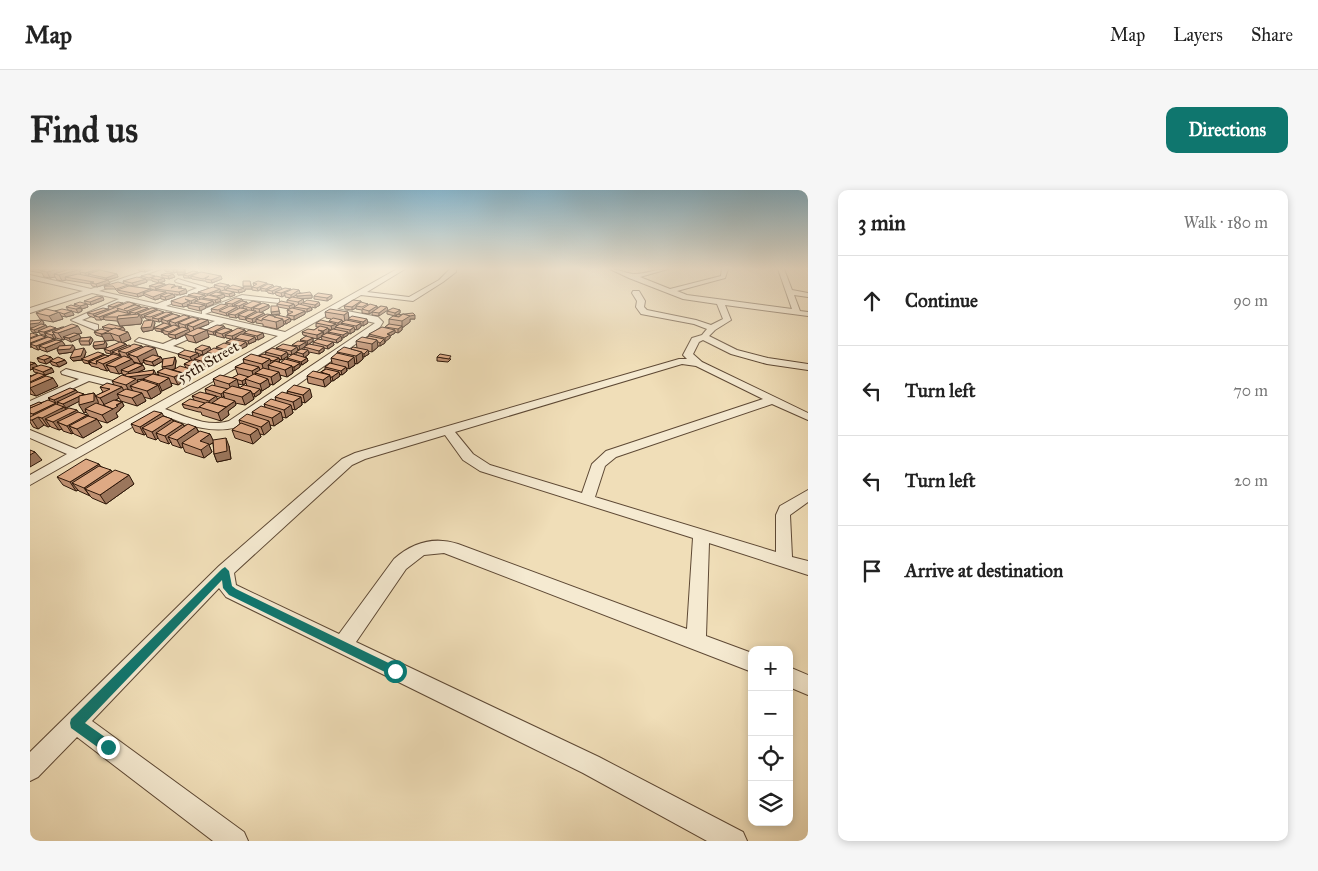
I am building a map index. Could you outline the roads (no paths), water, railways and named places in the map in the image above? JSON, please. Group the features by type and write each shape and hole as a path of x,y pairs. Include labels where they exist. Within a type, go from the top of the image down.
{"street":[{"path":"30,311 67,299"},
{"path":"95,327 75,320 125,299"},
{"path":"128,299 286,335"},
{"path":"158,306 175,299"},
{"path":"199,315 236,299"},
{"path":"262,299 276,301"},
{"name":"55th Street","path":"30,481 348,299"},
{"path":"640,299 640,307 644,312 696,322 712,328"},
{"path":"702,299 808,314"},
{"path":"792,299 797,313"},
{"path":"704,338 712,328 727,320 720,302"},
{"path":"156,409 215,428 227,427 233,424 379,322 375,319 330,310"},
{"path":"164,347 223,321"},
{"path":"808,368 767,361 734,352 714,340 704,338 695,340 688,354 699,364 808,417"},
{"path":"139,341 180,352"},
{"path":"30,769 225,571 347,462 360,456 680,362 699,364"},
{"path":"66,372 109,383"},
{"path":"30,405 88,378"},
{"path":"586,499 598,464 611,454 772,400"},
{"path":"787,406 808,403"},
{"path":"447,430 468,457 480,466 808,568"},
{"path":"30,434 77,454"},
{"path":"784,560 785,510 808,495"},
{"path":"696,640 701,535"},
{"path":"342,646 400,564 410,554 426,547 440,546 452,548 748,660"},
{"path":"225,571 228,588 232,592 591,765 734,841"},
{"path":"793,679 808,685"},
{"path":"76,723 235,841"}]}
